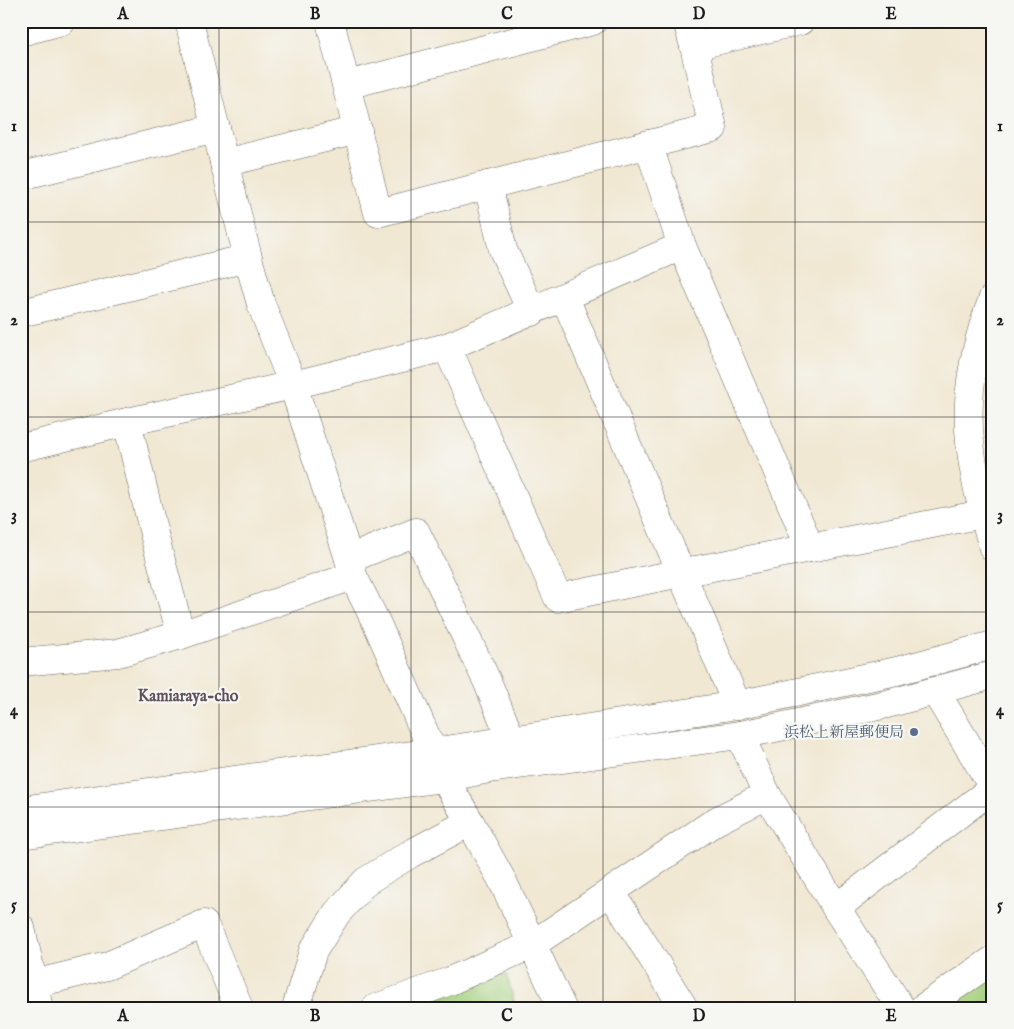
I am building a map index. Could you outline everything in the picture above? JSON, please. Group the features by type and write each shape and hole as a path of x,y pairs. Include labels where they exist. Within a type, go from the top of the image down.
{"street":[{"path":"21,32 62,21"},
{"path":"189,21 261,304 293,385 351,568 444,778 503,882 562,1008"},
{"path":"330,21 378,213 713,128 691,34 800,21"},
{"path":"347,85 593,21"},
{"path":"21,176 216,128"},
{"path":"224,163 358,130"},
{"path":"648,144 682,246 810,548"},
{"path":"488,185 503,250 532,312"},
{"path":"21,448 447,347 565,298 682,246"},
{"path":"21,313 248,258"},
{"path":"565,298 737,705"},
{"path":"993,298 976,347 969,401 970,444 983,514 993,548"},
{"path":"447,347 558,598 983,514"},
{"path":"969,401 993,389"},
{"path":"127,422 181,635"},
{"path":"21,662 118,653 181,635 351,568 416,532 487,681 511,739"},
{"path":"21,810 433,752 737,705 897,671 993,645"},
{"path":"21,834 444,778 489,769 740,734 887,704 993,675"},
{"path":"836,908 993,788 935,691"},
{"path":"740,734 767,795 836,908 901,1008"},
{"path":"376,1008 450,981 533,944 716,821 767,795"},
{"path":"296,1008 312,951 337,913 366,882 410,854 470,822"},
{"path":"612,892 684,1008"},
{"path":"21,928 31,992 107,966 204,924 239,1008"},
{"path":"923,1008 993,960"}],"green space":[{"path":"993,970 993,1008 938,1008"},
{"path":"506,973 516,1008 440,1008 439,998"}],"place":[{"name":"浜松上新屋郵便局","path":"914,732"}],"district":[{"name":"Kamiaraya-cho","path":"188,697"}]}
